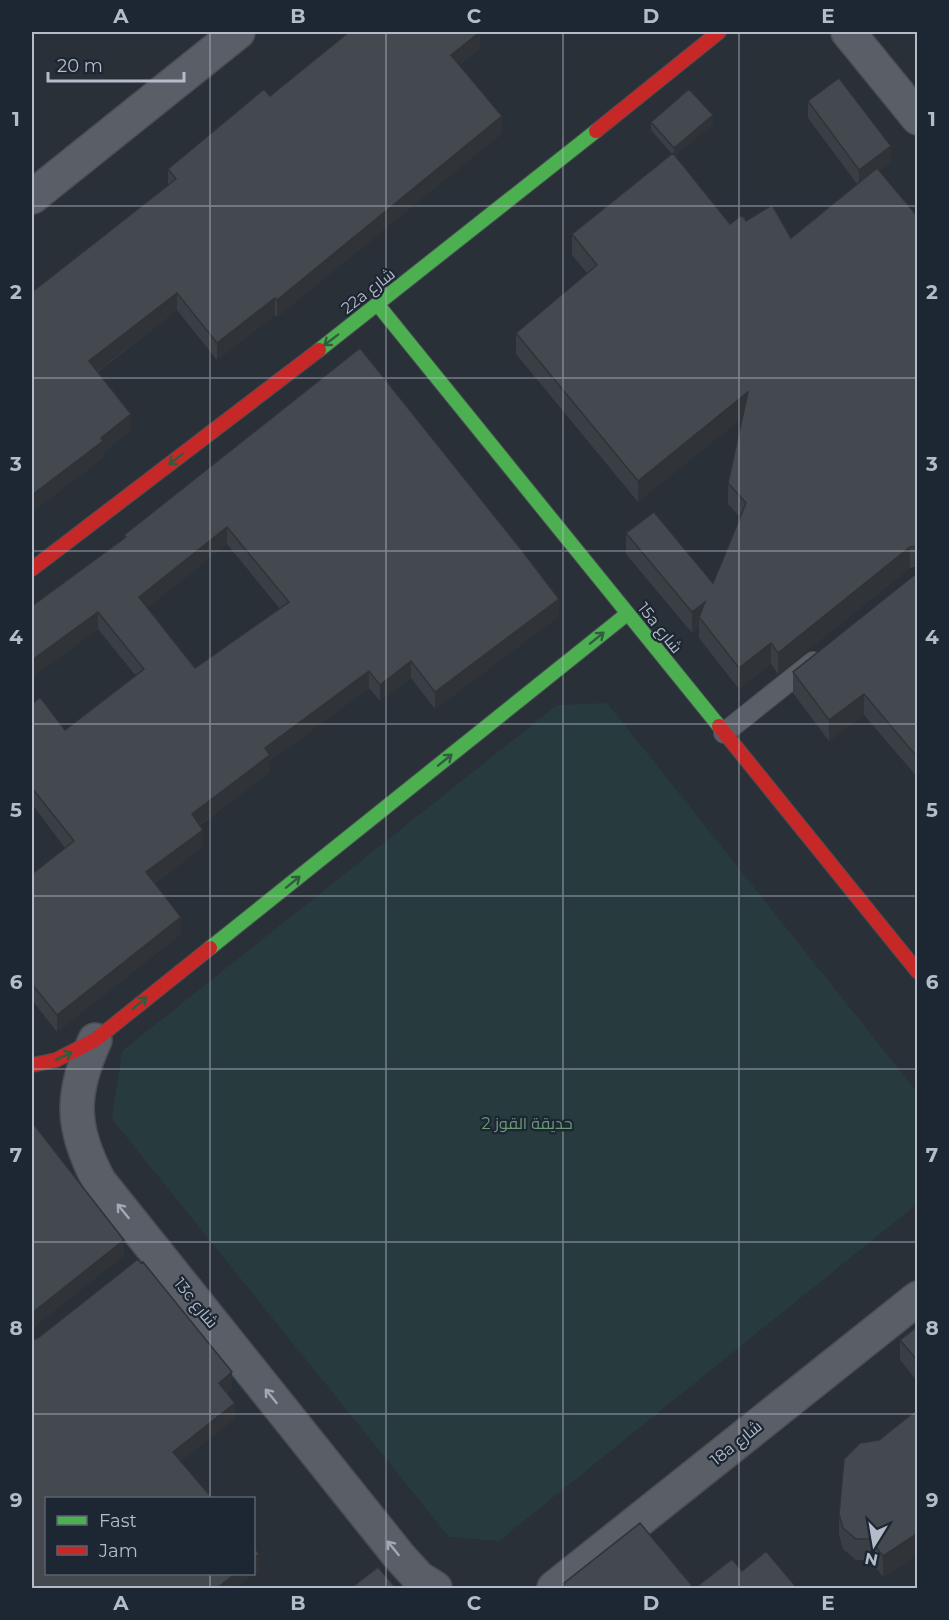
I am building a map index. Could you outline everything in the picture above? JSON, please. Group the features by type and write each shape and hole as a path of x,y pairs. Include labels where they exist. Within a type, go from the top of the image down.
{"street":[{"path":"32,197 238,32"},
{"path":"848,32 918,118"},
{"name":"22a شارع","path":"32,570 378,305 709,35"},
{"name":"15a شارع","path":"378,305 918,972"},
{"path":"32,1065 61,1058 95,1040 627,614"},
{"name":"13c شارع","path":"95,1040 82,1067 77,1096 77,1125 85,1155 143,1256 399,1556 419,1578 435,1588"},
{"name":"18a شارع","path":"554,1588 918,1298"}],"lane":[{"path":"724,733 825,651"}],"green space":[{"name":"حديقة القوز 2","path":"607,703 917,1092 917,1204 499,1541 449,1537 112,1119 122,1051 557,705"}],"building":[{"path":"349,32 480,32 451,55 502,116 277,300 275,298 217,343 177,293 89,361 131,414 101,438 103,441 32,495 32,292 176,179 168,169 264,89 270,96"},
{"path":"839,78 891,146 859,170 808,101"},
{"path":"689,89 713,115 674,148 651,122"},
{"path":"673,153 730,224 742,215 746,221 772,205 791,238 877,168 918,217 918,546 910,547 778,653 771,643 739,668 699,617 705,602 692,612 626,533 654,512 713,583 746,503 728,483 748,392 638,481 516,333 597,265 572,234"},
{"path":"360,348 559,599 435,692 411,661 380,685 369,671 265,748 270,755 192,814 203,830 146,872 181,917 57,1015 32,984 32,874 74,841 32,788 32,704 40,697 65,730 144,669 98,612 32,660 32,606 126,537 124,535","holes":["227,527 289,602 195,668 139,597"]},
{"path":"918,572 918,758 864,694 829,720 793,672"},
{"path":"32,1122 124,1240 32,1313"},
{"path":"138,1259 141,1263 143,1262 232,1372 219,1383 235,1403 173,1452 211,1497 45,1497 45,1575 234,1575 217,1588 32,1588 32,1339 39,1337"},
{"path":"918,1326 918,1361 900,1340"},
{"path":"918,1409 918,1533 883,1556 870,1539 856,1539 843,1528 839,1514 844,1459 860,1443 879,1440"},
{"path":"640,1523 694,1588 566,1588 563,1584"},
{"path":"766,1551 797,1588 695,1588 732,1559 742,1571"},
{"path":"378,1567 396,1588 351,1588"}],"traffic: fast":[{"path":"319,350 596,131"},
{"path":"378,305 719,726"},
{"path":"210,948 627,614"}],"traffic: jam":[{"path":"596,131 719,32"},
{"path":"32,569 319,350"},
{"path":"719,726 918,972"},
{"path":"32,1065 56,1060 95,1040 210,948"}]}
